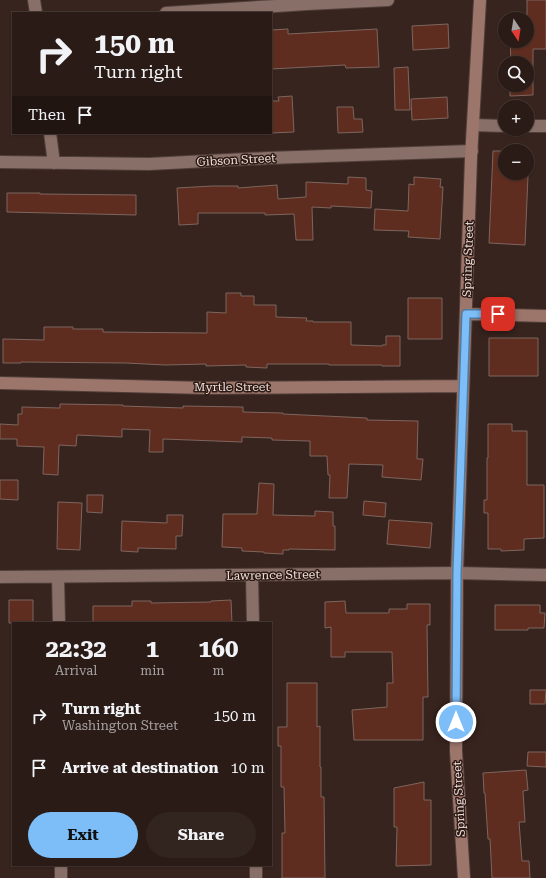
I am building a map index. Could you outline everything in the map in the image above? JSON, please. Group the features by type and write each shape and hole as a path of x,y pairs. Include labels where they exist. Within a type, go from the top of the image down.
{"street":[{"path":"34,0 36,12"},
{"path":"182,12 388,0"},
{"name":"Spring Street","path":"464,878 456,751 457,573 473,125 480,0"},
{"path":"473,125 498,126"},
{"path":"534,126 546,126"},
{"path":"50,134 54,163"},
{"name":"Gibson Street","path":"0,162 149,164 268,158 472,151"},
{"path":"466,314 546,316"},
{"name":"Myrtle Street","path":"0,383 207,388 463,386"},
{"name":"Lawrence Street","path":"0,578 457,573 546,575"},
{"path":"252,576 253,622"},
{"path":"58,577 59,622"},
{"path":"61,866 61,878"},
{"path":"256,866 256,878"}],"building":[{"path":"527,0 546,0 546,49 533,49 533,56 511,56 510,48 534,48 534,12 527,12"},
{"path":"448,24 449,48 413,50 412,26"},
{"path":"288,29 288,34 377,29 379,67 346,68 345,65 272,69 272,30"},
{"path":"408,67 410,110 395,110 394,68"},
{"path":"510,92 533,92 533,95 510,96"},
{"path":"292,96 294,132 272,133 272,101 279,101 278,97"},
{"path":"447,97 448,118 412,120 411,99"},
{"path":"337,107 353,107 354,119 362,119 363,132 338,133"},
{"path":"493,151 498,151 498,180 528,180 525,245 489,243"},
{"path":"348,177 366,178 366,190 372,191 371,208 331,206 331,208 312,207 313,240 296,240 294,214 265,215 265,213 198,213 198,224 179,225 177,188 238,186 238,188 277,185 278,199 306,197 306,182 348,184"},
{"path":"414,177 441,179 440,187 443,187 440,239 408,237 409,231 374,230 375,209 408,211 409,184 414,185"},
{"path":"7,193 136,195 136,215 7,212"},
{"path":"226,293 241,293 241,296 254,296 254,305 276,305 276,317 307,318 306,321 313,322 351,322 351,345 382,346 386,345 386,336 400,336 400,366 267,364 267,368 246,367 246,365 206,366 206,364 165,365 126,363 3,363 3,339 44,340 44,327 103,329 103,332 207,333 207,312 226,313"},
{"path":"408,298 442,298 442,339 408,339"},
{"path":"489,338 538,338 538,376 489,376"},
{"path":"60,404 183,408 183,406 243,407 243,412 367,418 367,420 418,421 417,459 423,459 421,480 382,477 383,465 349,464 347,498 329,498 330,475 328,475 327,456 310,456 310,441 272,440 272,438 242,437 242,442 163,439 163,452 149,452 150,430 122,429 122,437 77,435 76,446 59,445 58,475 43,474 44,447 17,446 17,439 0,439 0,424 18,425 18,414 22,414 22,407 60,408"},
{"path":"488,424 512,424 512,431 527,431 527,485 544,485 544,538 524,539 524,550 501,551 501,549 488,549 488,513 484,513 484,500 487,500"},
{"path":"0,480 18,480 18,500 0,499"},
{"path":"259,483 274,484 273,515 315,516 315,511 333,512 333,526 335,526 335,550 289,549 283,550 283,554 242,551 242,548 222,547 223,514 257,514"},
{"path":"87,495 103,495 102,513 87,512"},
{"path":"364,501 386,503 385,517 363,515"},
{"path":"58,502 82,503 80,550 57,549"},
{"path":"167,515 183,515 182,536 176,536 176,549 138,548 138,552 121,551 122,521 167,523"},
{"path":"389,520 432,523 430,548 387,544"},
{"path":"9,600 33,600 33,622 9,623"},
{"path":"231,600 232,622 93,622 93,606 132,606 132,601 151,601 151,603"},
{"path":"345,601 346,613 389,613 389,609 407,609 407,604 430,604 430,625 427,625 428,697 423,697 423,740 354,740 352,710 387,707 387,683 393,683 392,652 345,652 345,657 331,657 331,627 325,628 325,602"},
{"path":"495,605 540,605 540,613 545,613 544,628 528,628 528,630 495,630"},
{"path":"287,683 317,683 317,727 320,726 321,797 324,797 325,878 282,878 282,833 285,833 284,787 281,787 281,746 278,746 278,727 287,727"},
{"path":"530,690 546,690 545,704 530,704"},
{"path":"528,752 546,752 546,767 527,766"},
{"path":"526,770 528,790 523,791 525,822 519,822 522,861 529,861 530,878 492,878 490,839 488,839 483,773"},
{"path":"424,782 424,800 431,800 431,865 396,866 397,827 394,827 394,788"}],"route":[{"path":"456,722 457,573 466,314 498,314"}]}
